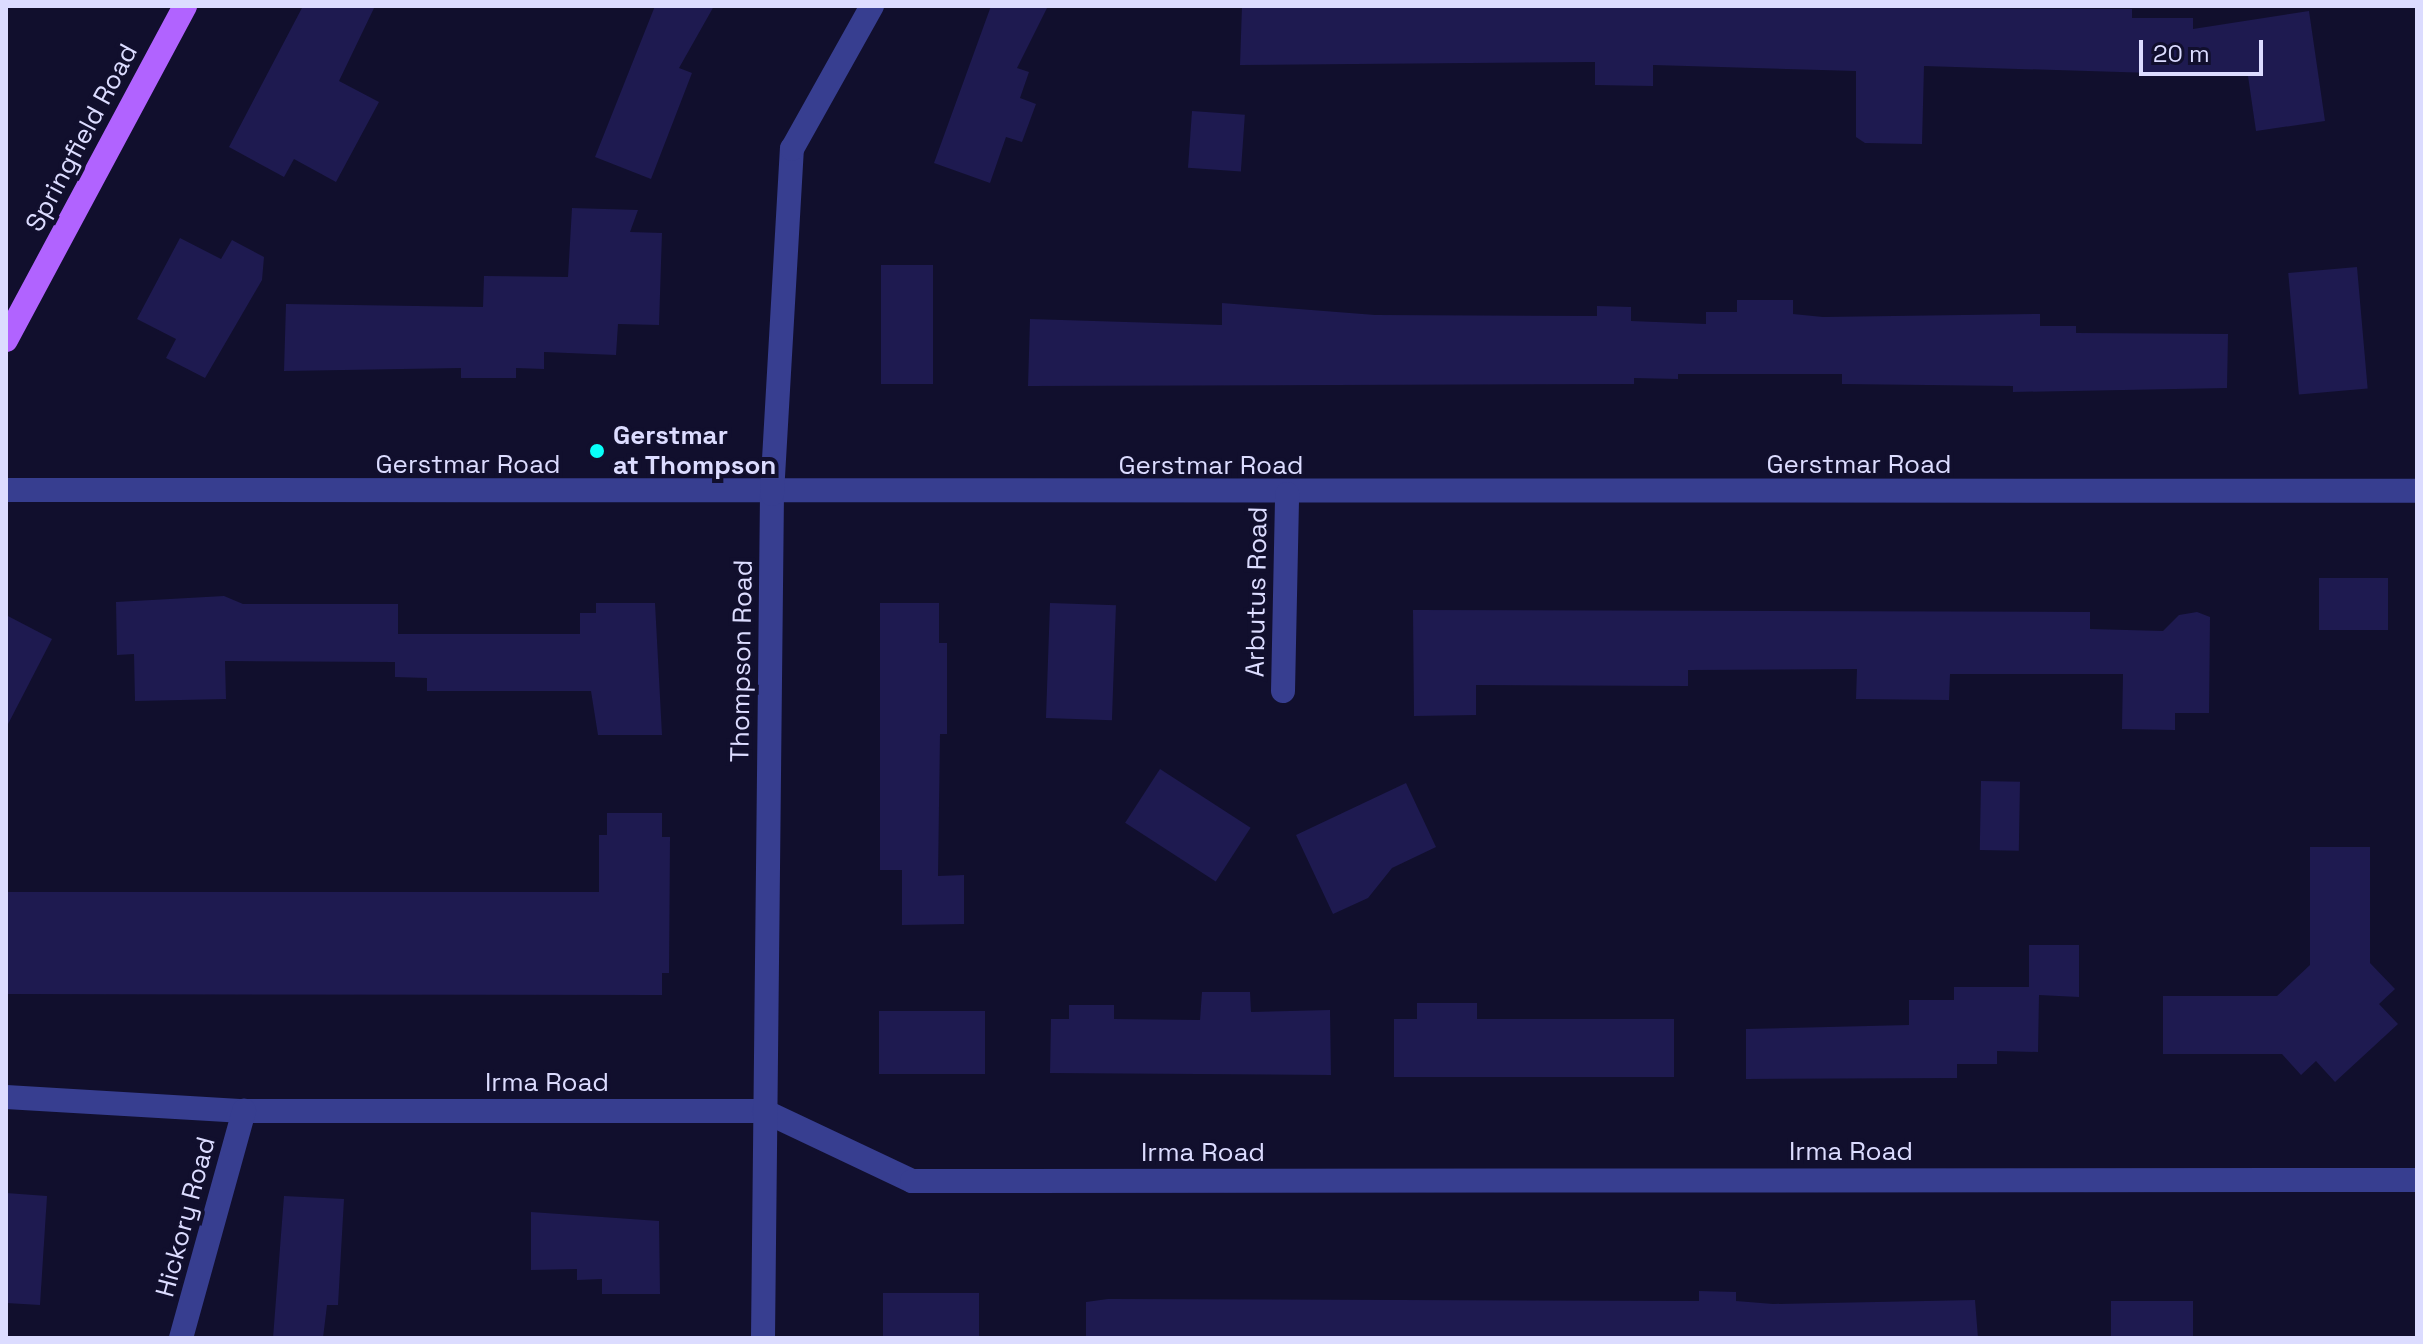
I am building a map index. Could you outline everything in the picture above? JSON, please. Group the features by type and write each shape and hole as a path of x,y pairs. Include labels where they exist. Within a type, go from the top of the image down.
{"main road":[{"name":"Springfield Road","path":"6,340 185,6"}],"street":[{"name":"Thompson Road","path":"763,1338 772,494 792,149 872,6"},
{"name":"Gerstmar Road","path":"6,490 772,494 2417,491"},
{"name":"Arbutus Road","path":"1283,691 1287,494"},
{"name":"Irma Road","path":"6,1097 244,1111 764,1111 912,1181 2417,1180"},
{"name":"Hickory Road","path":"181,1338 244,1111"}],"building":[{"path":"303,6 375,6 339,81 379,102 336,182 294,159 284,177 229,147"},
{"path":"655,6 714,6 679,68 692,73 651,179 595,157"},
{"path":"991,6 1048,6 1017,68 1029,72 1020,98 1036,104 1022,142 1006,137 990,183 934,163"},
{"path":"1242,6 2132,9 2132,18 2193,18 2193,29 2309,11 2325,121 2256,131 2248,76 1924,66 1922,144 1865,143 1856,137 1856,71 1653,65 1653,86 1595,85 1595,62 1240,65"},
{"path":"1192,111 1245,115 1241,172 1188,168"},
{"path":"572,208 638,210 630,232 662,233 659,325 618,324 616,355 544,352 544,369 516,368 516,378 461,378 461,368 284,371 286,304 483,307 484,276 568,277"},
{"path":"180,238 221,259 232,240 264,257 262,280 205,378 166,358 176,339 137,319"},
{"path":"881,265 933,265 933,384 881,384"},
{"path":"2357,267 2368,389 2299,395 2288,273"},
{"path":"1737,300 1793,300 1793,314 1823,317 2040,314 2040,326 2076,326 2076,333 2228,334 2227,388 2013,392 2013,386 1842,384 1842,374 1678,374 1678,379 1634,378 1634,384 1028,386 1030,319 1222,325 1222,303 1375,315 1597,316 1597,306 1631,307 1631,321 1706,324 1706,312 1737,312"},
{"path":"2319,578 2388,578 2388,630 2319,630"},
{"path":"224,596 243,604 398,604 398,634 580,634 580,613 596,613 596,603 655,603 662,735 598,735 591,691 427,691 427,678 395,677 395,662 225,661 226,699 135,701 134,654 117,655 116,602"},
{"path":"880,603 939,603 939,643 947,643 947,734 940,734 938,876 964,875 964,924 902,925 902,870 880,870"},
{"path":"1050,603 1116,605 1112,720 1046,718"},
{"path":"1413,610 2090,612 2090,629 2163,631 2179,615 2197,612 2210,617 2209,713 2175,713 2175,730 2122,729 2123,674 1950,674 1949,700 1856,699 1857,669 1688,670 1688,686 1476,685 1476,715 1414,716"},
{"path":"6,615 52,639 6,728"},
{"path":"1160,769 1251,828 1216,881 1125,823"},
{"path":"1981,781 2020,782 2019,851 1980,850"},
{"path":"1406,783 1436,847 1392,868 1368,898 1333,914 1296,835"},
{"path":"607,813 662,813 662,837 670,837 669,973 662,973 662,995 6,994 6,892 599,892 599,835 607,835"},
{"path":"2310,847 2370,847 2370,963 2395,989 2379,1004 2398,1024 2335,1082 2316,1061 2301,1075 2282,1054 2163,1054 2163,996 2277,996 2310,965"},
{"path":"2029,945 2079,945 2079,997 2039,995 2038,1052 1997,1051 1997,1064 1957,1064 1957,1078 1746,1079 1746,1029 1909,1025 1909,1000 1954,1000 1954,987 2029,987"},
{"path":"1202,992 1250,992 1251,1012 1330,1010 1331,1075 1050,1073 1051,1019 1069,1019 1069,1005 1114,1005 1114,1019 1200,1020"},
{"path":"1417,1003 1477,1003 1477,1019 1674,1019 1674,1077 1394,1077 1394,1019 1417,1019"},
{"path":"879,1011 985,1011 985,1074 879,1074"},
{"path":"6,1193 47,1196 40,1305 6,1303"},
{"path":"284,1196 344,1199 338,1305 327,1305 323,1338 273,1338"},
{"path":"531,1212 659,1221 660,1294 602,1294 602,1279 577,1280 577,1269 531,1270"},
{"path":"1699,1291 1736,1292 1736,1301 1773,1304 1975,1300 1978,1338 1086,1338 1086,1302 1108,1299 1699,1301"},
{"path":"883,1293 979,1293 979,1338 883,1338"},
{"path":"2111,1301 2193,1301 2193,1338 2111,1338"}],"place":[{"name":"Gerstmar at Thompson","path":"597,451"}]}
